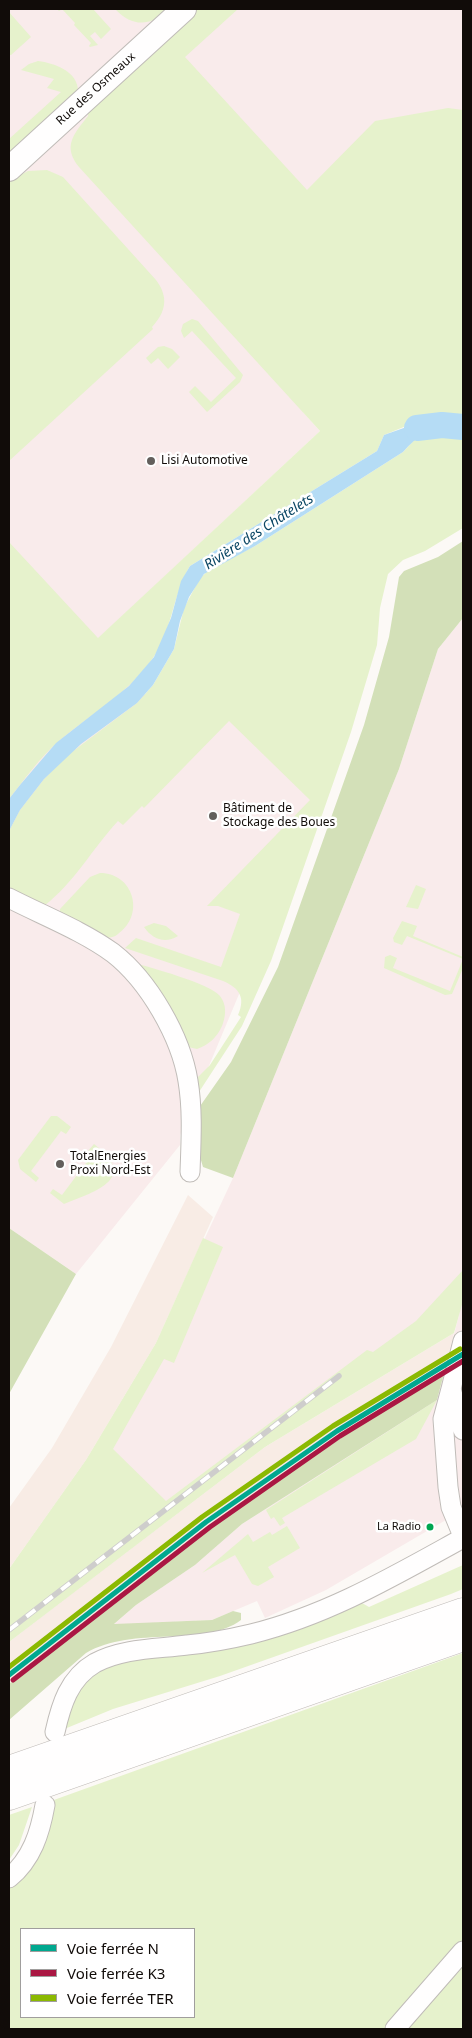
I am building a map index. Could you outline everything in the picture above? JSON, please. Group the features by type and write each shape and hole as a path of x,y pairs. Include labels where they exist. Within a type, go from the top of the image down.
{"highway":[{"path":"220,1697 355,1639 463,1598"},
{"path":"9,1770 463,1612"},
{"path":"9,1796 463,1637"}],"main road":[{"name":"Rue des Osmeaux","path":"9,169 184,9"}],"street":[{"path":"9,898 104,947 125,963 148,990 177,1044 188,1080 192,1114 190,1172"},
{"path":"55,1732 59,1711 68,1689 83,1672 101,1661 120,1654 221,1641 310,1616 364,1593 463,1537 451,1506 456,1484 443,1420 463,1341"},
{"path":"450,1390 463,1430"},
{"path":"9,1878 30,1854 40,1830 45,1805"},
{"path":"395,2029 463,1951"}],"shaded area":[{"path":"9,9 463,9 463,169 303,412 320,431 98,639 150,700 183,667 322,796 180,1135 180,1145 76,1274 9,1228"},
{"path":"463,618 463,1372 459,1390 463,1388 463,1510 326,1590 265,1618 257,1601 212,1620 113,1625 136,1605 195,1565 242,1524 437,1400 459,1315 265,1447 9,1642 9,1569 86,1460 156,1343 233,1178 399,769 438,649"},
{"path":"188,1195 213,1217 156,1343 86,1460 9,1569 9,1508 52,1448 111,1347"},
{"path":"454,1333 444,1373 342,1436 229,1514 148,1574 9,1684 9,1642 265,1447"}],"green space":[{"path":"62,9 93,9 111,29 101,39 95,32 90,36 98,45 90,47 91,43"},
{"path":"115,9 173,9 151,21 137,22 122,16"},
{"path":"194,9 238,9 185,57 307,190 375,121 448,108 463,110 463,421 443,417 433,418 384,435 377,451 190,566 184,577 164,636 153,658 143,671 121,693 52,747 9,799 9,542 98,638 320,431 79,167 71,153 72,140 88,116 88,112 139,67 145,56"},
{"path":"9,12 31,37 11,55 9,55"},
{"path":"38,61 58,66 65,70 75,79 78,92 9,160 9,139 61,92 47,88 54,79 21,70 29,64"},
{"path":"47,170 63,177 156,280 163,292 164,304 160,316 152,327 153,329 9,461 9,181 28,171"},
{"path":"192,319 198,321 243,375 240,382 207,412 189,392 195,386 211,402 236,378 192,331 184,338 181,331 183,324"},
{"path":"164,346 172,349 180,357 168,369 158,358 151,364 146,358 158,347"},
{"path":"438,428 463,431 463,528 425,551 403,560 388,574 380,608 377,645 351,732 271,961 242,1026 199,1092 197,1092 195,1080 210,1065 241,1017 238,1015 241,1003 240,994 223,981 125,948 136,938 221,967 240,914 218,906 207,906 310,800 229,721 144,808 142,806 123,825 118,821 65,887 44,906 9,887 9,831 20,810 44,779 68,755 137,703 153,685 174,649 184,608 200,578 209,570 255,546 403,452 419,435"},
{"path":"463,541 463,618 438,649 399,769 233,1178 203,1167 200,1157 198,1109 231,1062 278,967 364,725 389,637 399,577 404,571 438,557"},
{"path":"100,873 111,875 121,880 128,887 132,896 133,906 132,916 127,926 113,937 104,939 60,913 60,909 90,877"},
{"path":"416,885 426,889 418,909 406,907"},
{"path":"402,921 417,926 413,936 463,957 463,959 407,936 402,945 394,942 393,938"},
{"path":"154,923 166,926 178,936 164,940 151,935 144,927"},
{"path":"390,955 397,958 393,968 450,991 463,959 463,968 452,994 445,995 384,968 385,957"},
{"path":"132,962 192,981 214,991 220,996 224,1003 225,1014 218,1034 209,1043 197,1049 188,1047"},
{"path":"51,1116 57,1116 71,1127 66,1134 61,1131 31,1171 39,1178 36,1182 20,1169 18,1160"},
{"path":"94,1144 107,1156 113,1166 113,1174 108,1182 100,1188 64,1204 50,1193 53,1189 62,1195 92,1155 88,1151"},
{"path":"9,1228 76,1274 9,1394"},
{"path":"203,1238 223,1247 174,1363 164,1359 113,1449 166,1501 367,1350 373,1352 416,1321 463,1270 463,1301 454,1333 265,1447 9,1642 9,1569 86,1460 156,1343"},
{"path":"444,1373 437,1400 242,1524 195,1565 136,1605 114,1624 212,1620 233,1611 241,1613 241,1620 226,1628 208,1633 125,1640 105,1645 86,1653 9,1720 9,1684 96,1614 257,1494"},
{"path":"437,1400 416,1439 282,1518 285,1523 280,1526 274,1517 271,1519 266,1510"},
{"path":"287,1526 300,1548 268,1567 274,1577 258,1586 252,1584 235,1555 202,1573 248,1534 253,1542 270,1532 272,1535"},
{"path":"463,1565 463,1589 451,1594 220,1676 113,1709 62,1730 79,1684 108,1664 335,1615 362,1603 369,1607"},
{"path":"463,1653 463,2029 9,2029 9,1885 51,1801"},
{"path":"32,1807 19,1845 9,1860 9,1815"}],"water":[{"path":"454,417 451,428 429,431 414,441 403,452 255,546 204,574 189,597 180,621 174,649 153,685 137,703 81,744 44,779 20,810 9,831 9,799 20,785 56,743 129,686 154,657 171,618 181,581 190,566 377,451 384,435 429,419"}],"waterway":[{"name":"Rivière des Châtelets","path":"417,428 442,425 463,427"}],"railway":[{"path":"9,1630 339,1376"}],"rail line":[{"name":"TER","path":"9,1667 202,1517 333,1426 460,1349"},
{"name":"N","path":"9,1675 206,1522 337,1431 463,1354"},
{"name":"K3","path":"13,1680 210,1527 340,1436 463,1361"}],"place":[{"name":"Lisi Automotive","path":"151,461"},
{"name":"Bâtiment de Stockage des Boues","path":"213,816"},
{"name":"TotalEnergies Proxi Nord-Est","path":"60,1164"},
{"name":"La Radio","path":"430,1527"}]}
